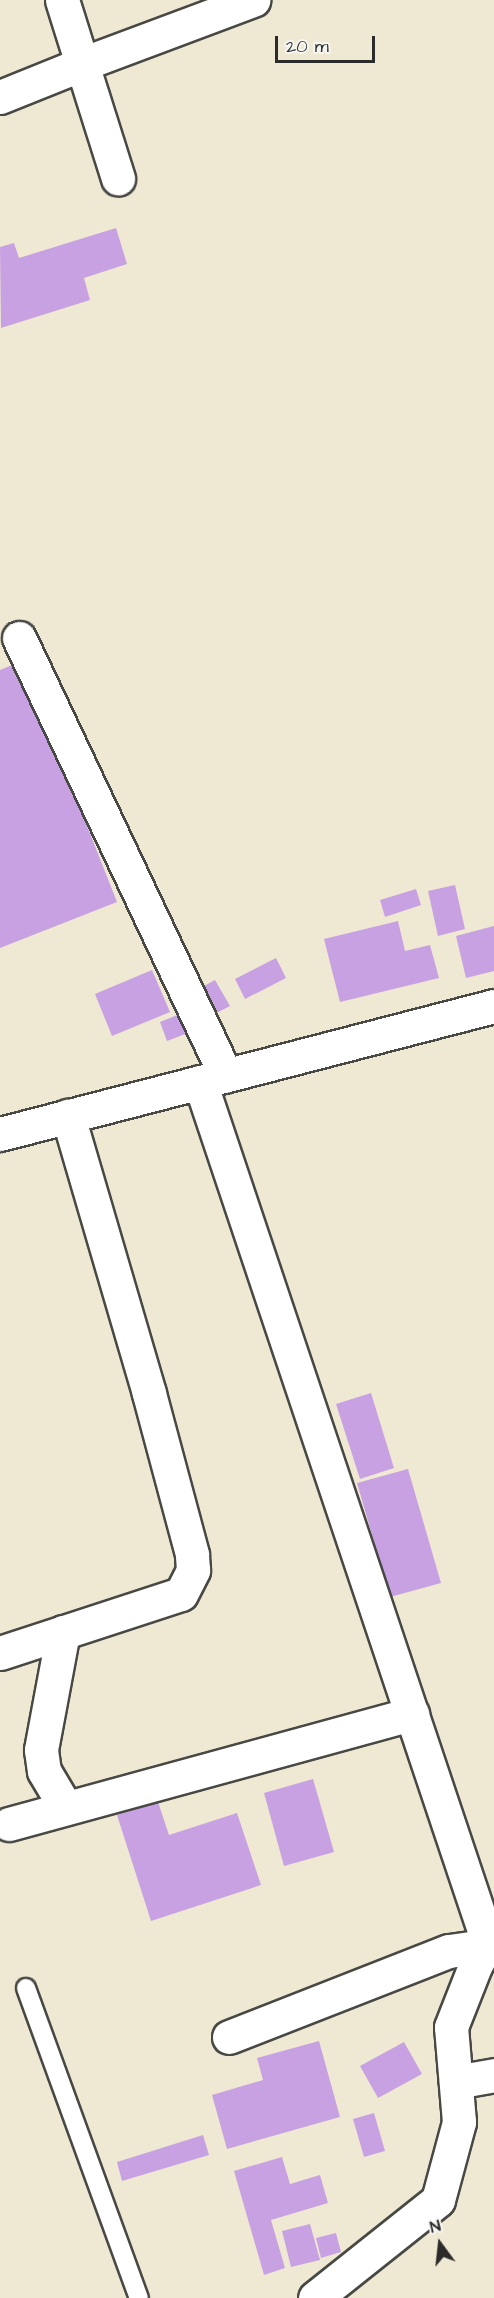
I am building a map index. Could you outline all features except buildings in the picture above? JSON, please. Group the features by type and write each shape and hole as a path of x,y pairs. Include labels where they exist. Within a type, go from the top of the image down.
{"street":[{"path":"62,0 118,178"},
{"path":"0,97 252,0"},
{"path":"20,638 213,1078 412,1714 489,1940 451,2027 459,2122 438,2200 330,2293"},
{"path":"0,1134 494,1006"},
{"path":"0,1653 181,1594 193,1570 192,1554 149,1393 68,1116"},
{"path":"63,1632 40,1750 44,1771 66,1808"},
{"path":"9,1824 412,1714"},
{"path":"229,2037 449,1951 489,1940"},
{"path":"456,2082 494,2075"}],"lane":[{"path":"27,1988 139,2298"}]}
